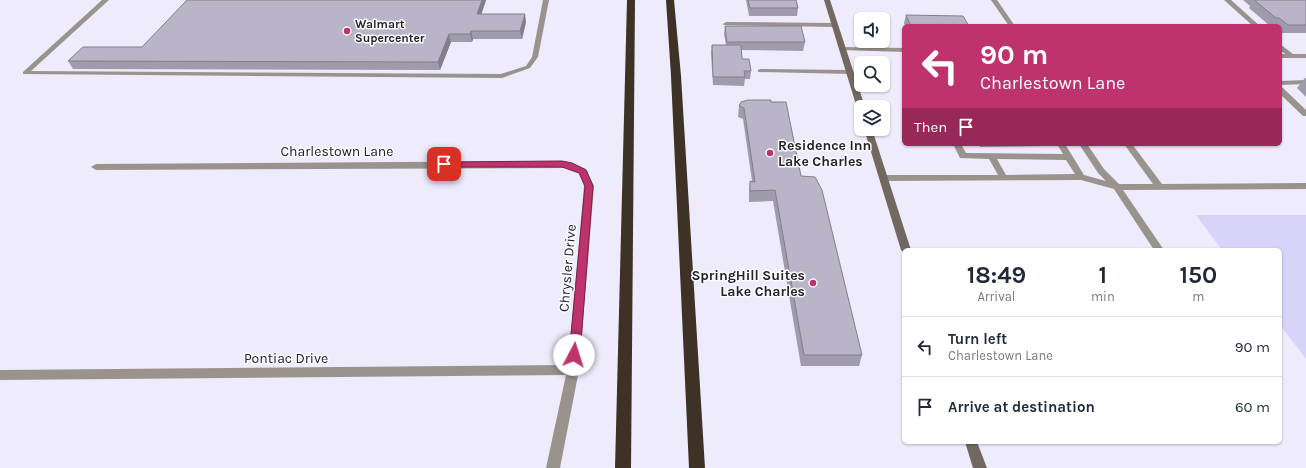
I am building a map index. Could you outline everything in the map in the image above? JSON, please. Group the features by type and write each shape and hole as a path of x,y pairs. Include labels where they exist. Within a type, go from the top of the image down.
{"highway":[{"path":"623,468 631,0"},
{"path":"670,0 676,76 697,468"},
{"path":"676,76 679,0"}],"street":[{"path":"827,0 859,100"},
{"path":"870,136 905,248"},
{"name":"Charlestown Lane","path":"96,167 554,164 570,165 578,168"},
{"name":"Chrysler Drive","path":"552,468 573,370 589,186 586,176 578,168"},
{"name":"Pontiac Drive","path":"0,375 573,370"},
{"path":"972,444 980,468"}],"lane":[{"path":"106,0 25,73 502,76 528,67 535,57 546,0"},
{"path":"994,0 1011,24"},
{"path":"1227,0 1255,24"},
{"path":"726,24 835,25"},
{"path":"1282,48 1291,56"},
{"path":"842,49 902,50"},
{"path":"1282,56 1306,56"},
{"path":"760,71 850,72"},
{"path":"1282,83 1306,82"},
{"path":"1282,92 1306,114"},
{"path":"958,146 963,156 1069,157"},
{"path":"1062,146 1081,177"},
{"path":"1084,146 1101,171 1117,187 1158,248"},
{"path":"1129,146 1160,187"},
{"path":"992,156 1003,177"},
{"path":"883,178 1081,177 1117,187 1306,186"}],"shaded area":[{"path":"1196,215 1306,215 1306,359 1282,328 1282,248 1221,248"}],"building":[{"name":"Walmart Supercenter","path":"187,0 482,0 477,14 525,14 520,31 471,31 470,34 449,34 438,62 68,61 83,47 142,47"},
{"path":"748,0 796,0 798,8 750,8"},
{"path":"1254,0 1306,0 1306,25 1288,25 1279,18 1276,18"},
{"path":"906,15 963,16 968,24 910,24"},
{"path":"725,26 801,26 805,42 727,42"},
{"path":"712,45 741,45 742,59 749,59 751,71 744,71 745,77 713,77"},
{"path":"748,100 771,100 771,102 786,102 801,176 815,177 822,190 862,355 804,355 775,190 750,191 750,181 755,182 744,108 739,106 741,102"}],"place":[{"name":"Walmart Supercenter","path":"347,31"},
{"name":"Residence Inn Lake Charles","path":"770,153"},
{"name":"SpringHill Suites Lake Charles","path":"813,283"}],"route":[{"path":"444,164 562,164 578,168 586,176 589,186 574,355"}]}
